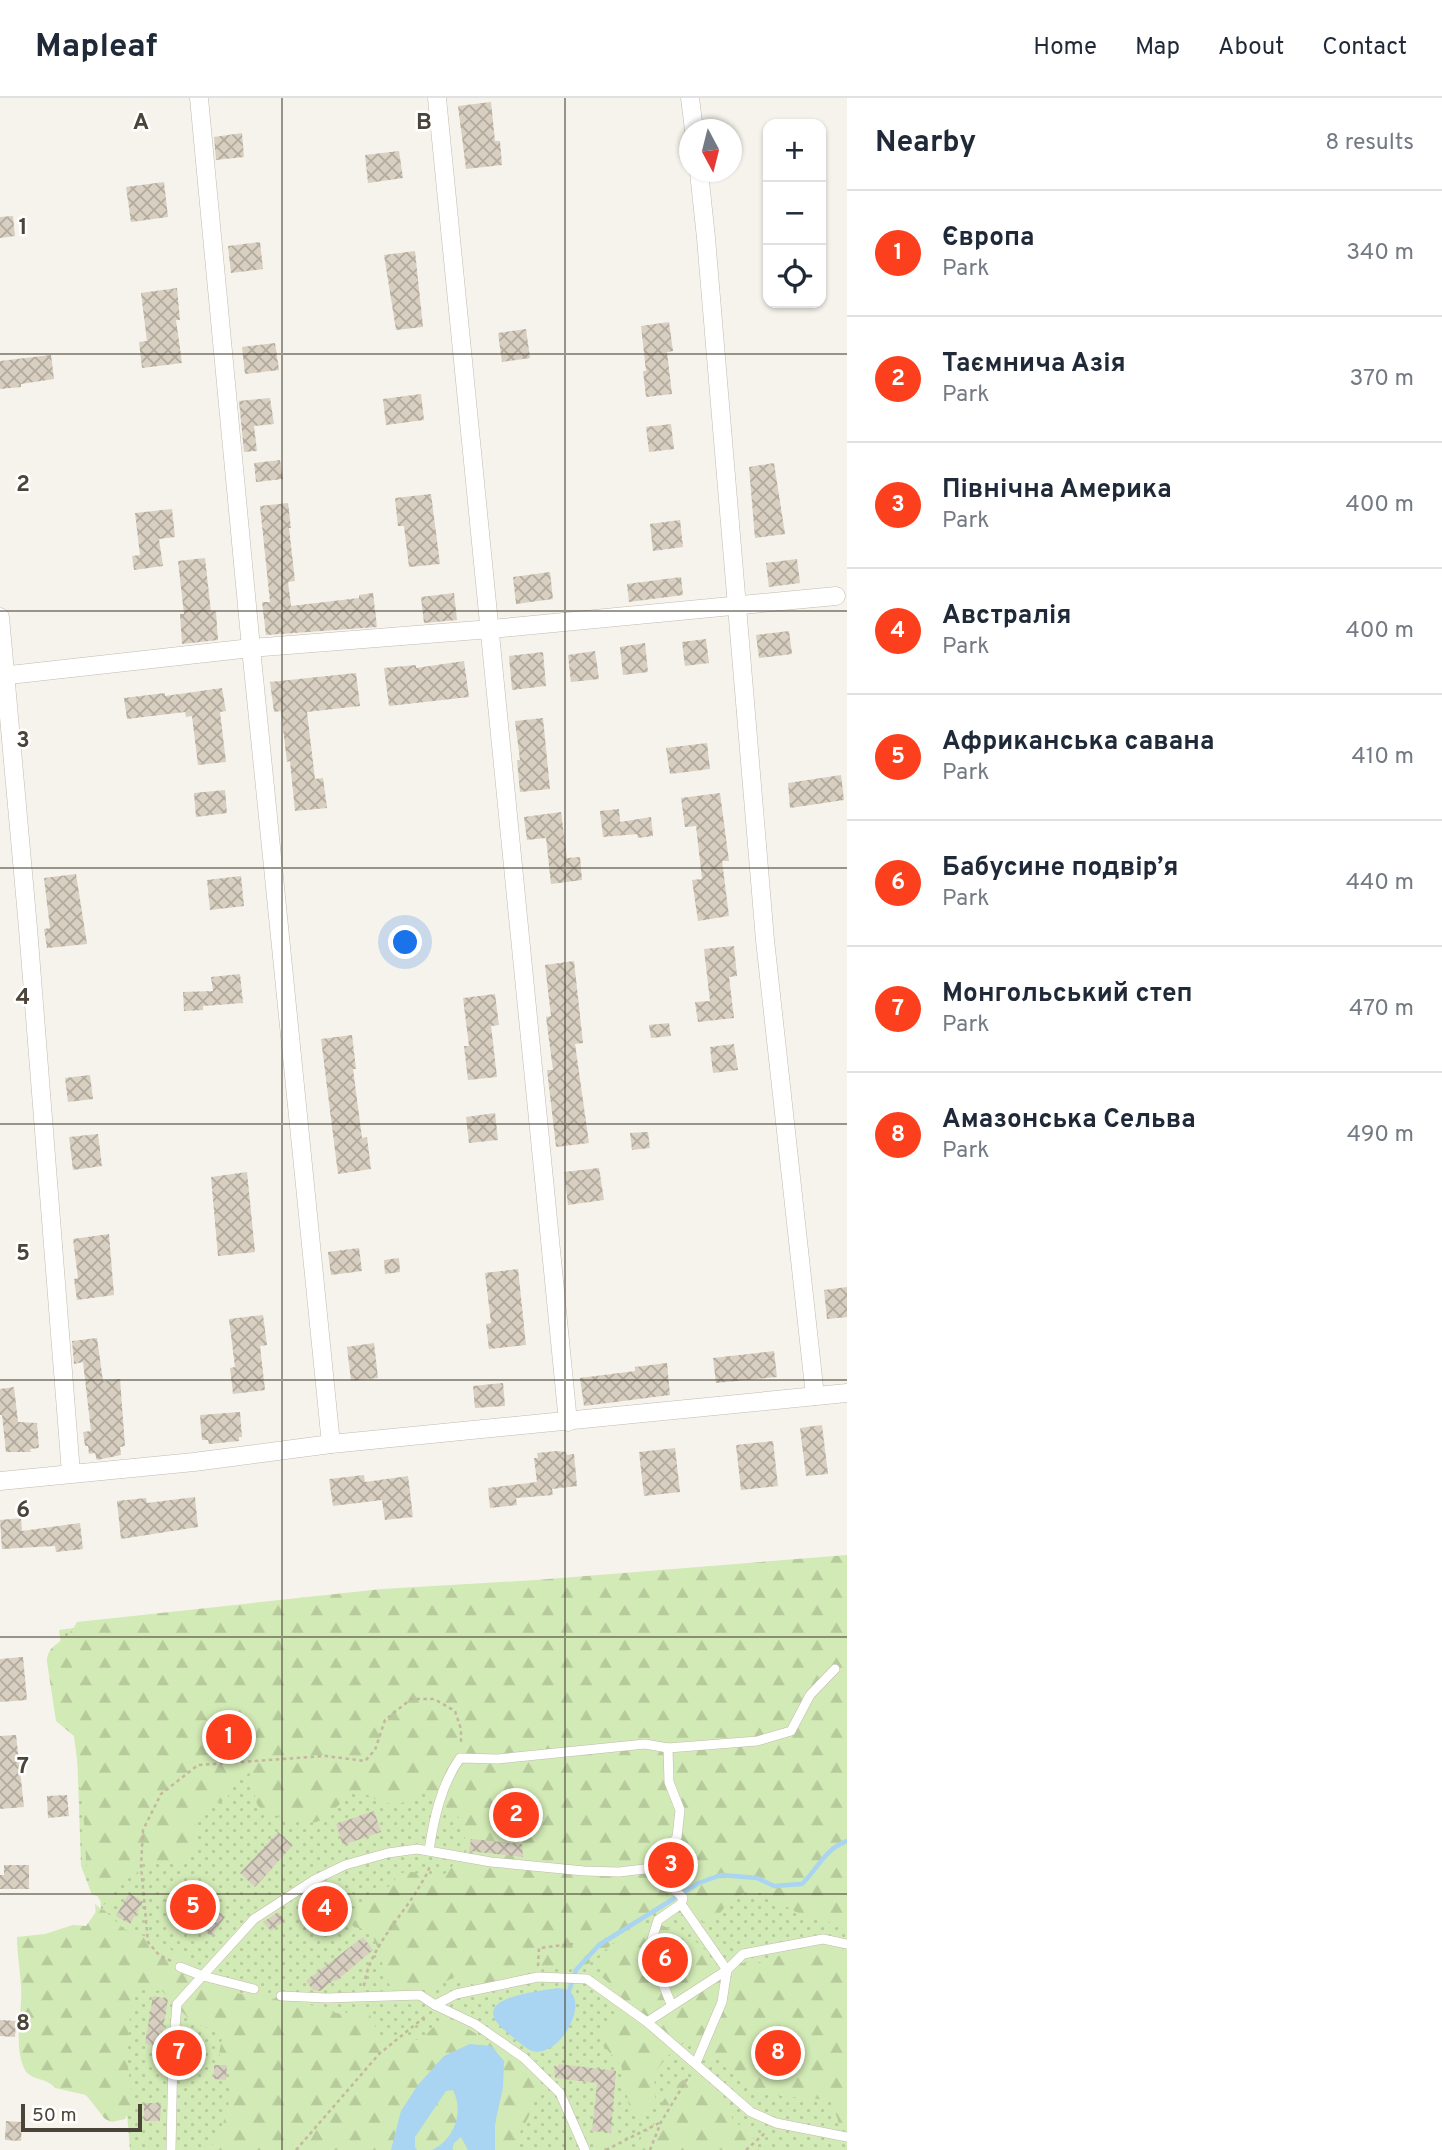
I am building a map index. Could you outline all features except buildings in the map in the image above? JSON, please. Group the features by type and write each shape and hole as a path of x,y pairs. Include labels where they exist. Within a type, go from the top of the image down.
{"street":[{"path":"199,98 331,1444"},
{"path":"438,98 568,1422"},
{"path":"690,98 693,119"},
{"path":"700,182 765,940 815,1396"},
{"path":"3,676 251,648 491,629 836,596"},
{"path":"0,617 3,676 28,928 71,1473"},
{"path":"0,1481 194,1462 331,1444 847,1393"}],"lane":[{"path":"429,1850 433,1824 448,1775 460,1758 497,1759 645,1744 668,1748 757,1741 791,1731 810,1695 835,1670"},
{"path":"171,2150 177,2004 254,1919 314,1880 345,1865 387,1853 417,1849 491,1861 584,1871 619,1872 653,1868 677,1837 680,1810 669,1782 668,1748"},
{"path":"653,1868 680,1897 727,1970 722,2002 696,2063"},
{"path":"671,2004 649,1949 658,1920 680,1897"},
{"path":"647,2022 727,1970 743,1954 823,1939 847,1944"},
{"path":"180,1966 203,1976 254,1989"},
{"path":"435,2005 456,1994 538,1977 587,1979 647,2022 751,2112 776,2123 847,2137"},
{"path":"281,1996 327,1998 420,1995 475,2024 524,2058 560,2093 585,2150"}],"path":[{"path":"180,1966 159,1955 148,1942 141,1866 143,1830 161,1794 198,1765 326,1756 365,1761 375,1751 385,1720 411,1699 434,1699 455,1711 461,1729 460,1758"},
{"path":"362,1996 366,1973 390,1927 431,1867 429,1850"},
{"path":"538,1977 539,1948 573,1944"},
{"path":"296,2150 379,2054 425,2018 435,2005"},
{"path":"650,2150 661,2122 696,2063"},
{"path":"606,2150 661,2122"},
{"path":"747,2150 776,2123"}],"green space":[{"path":"847,1555 847,1928 796,1912 762,1893 747,1892 732,1898 716,1918 709,1922 694,1922 674,1910 659,1908 588,1964 543,1969 524,1982 477,1987 457,1975 426,1989 393,1991 373,1937 368,1930 354,1927 349,1921 351,1914 358,1904 390,1886 399,1873 413,1872 433,1878 446,1873 466,1852 468,1844 459,1818 424,1789 407,1801 396,1804 383,1802 360,1792 346,1799 321,1820 311,1823 294,1821 260,1808 249,1773 236,1781 226,1800 205,1807 195,1818 196,1846 188,1857 173,1861 141,1859 137,1873 118,1884 109,1903 103,1905 95,1892 86,1865 74,1736 56,1721 47,1662 51,1650 68,1635 77,1622 382,1589 536,1580"},
{"path":"847,1564 847,2150 130,2150 125,2089 96,1916 95,1904 101,1909 100,1896 92,1895 81,1866 77,1750 59,1630 238,1607"},
{"path":"98,1909 104,1910 124,1929 158,1941 235,1993 304,2003 340,2014 361,2009 368,2011 380,2036 420,2040 437,2024 451,2019 487,2040 516,2046 538,2063 538,2088 528,2119 509,2150 207,2150 218,2140 229,2104 226,2098 231,2085 231,2075 219,2054 223,2033 193,2023 162,1991 139,1990 133,1993 126,2051 133,2106 125,2119 112,2122 105,2119 86,2095 55,2088 26,2072 19,2048 21,1996 17,1937 45,1934 73,1925 86,1926"},
{"path":"653,1922 699,1944 728,1982 741,1963 763,1963 807,1947 847,1949 847,2126 840,2126 831,2100 756,2094 719,2055 696,2063 692,2042 675,2049 654,2074 655,2100 650,2108 637,2115 630,2110 621,2065 602,2044 601,2029 624,2013 624,2007 618,1992 602,1977 601,1962 634,1928"},
{"path":"687,2077 707,2081 723,2095 733,2120 752,2135 759,2150 634,2150 643,2135 654,2125 665,2098"},
{"path":"611,2134 628,2150 593,2150 597,2136"}],"water":[{"path":"558,1988 568,1990 572,1994 575,2012 565,2034 548,2049 538,2052 528,2049 496,2021 493,2011 507,1999"},
{"path":"470,2044 491,2046 504,2061 503,2088 495,2123 495,2150 468,2150 461,2137 454,2143 452,2150 432,2150 447,2139 455,2124 458,2107 453,2090 446,2091 415,2137 417,2150 391,2150 401,2111 418,2085 444,2056"}],"waterway":[{"path":"569,1991 576,1970 599,1945 699,1883 721,1875 757,1878 774,1886 802,1884 827,1854 847,1841"}],"place":[{"name":"Європа","path":"229,1737"},
{"name":"Таємнича Азія","path":"516,1815"},
{"name":"Північна Америка","path":"671,1865"},
{"name":"Африканська савана","path":"193,1907"},
{"name":"Австралія","path":"325,1909"},
{"name":"Бабусине подвір’я","path":"665,1960"},
{"name":"Монгольський степ","path":"179,2053"},
{"name":"Амазонська Сельва","path":"778,2053"}]}
